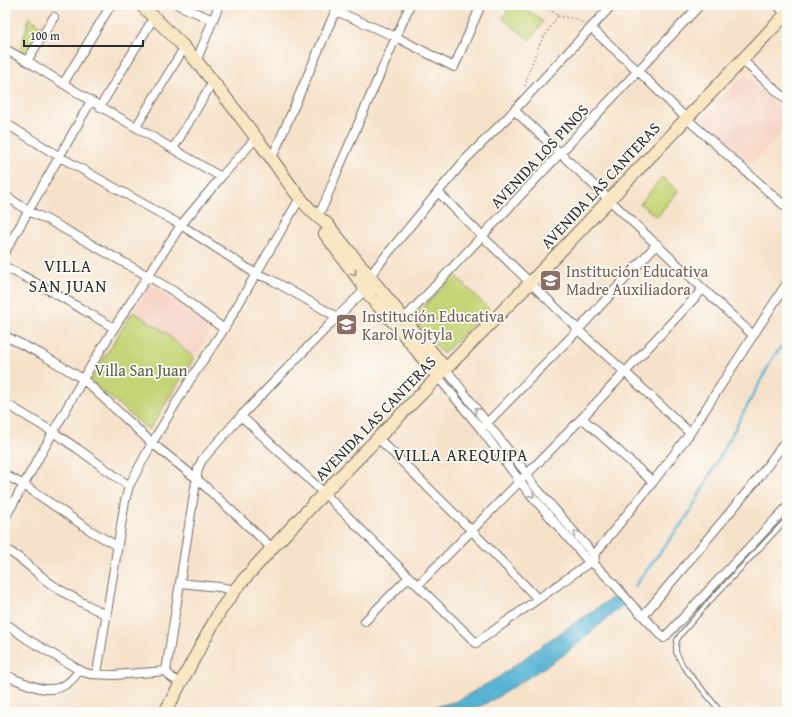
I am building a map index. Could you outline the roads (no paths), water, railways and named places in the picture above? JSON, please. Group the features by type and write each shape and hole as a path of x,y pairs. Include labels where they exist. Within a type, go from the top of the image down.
{"street":[{"path":"63,84 111,5"},
{"path":"141,5 196,62 272,158 300,198 318,217 321,228 367,282 372,298 401,323 484,426 527,474 593,561"},
{"path":"178,5 213,20"},
{"path":"196,62 219,5"},
{"path":"318,217 326,202 335,177 410,5"},
{"path":"272,158 337,8 454,67 481,5"},
{"path":"166,672 198,469 202,460 242,416 361,294 375,269 465,160 520,104 612,5"},
{"name":"AVENIDA LOS PINOS","path":"401,323 700,5"},
{"path":"777,5 787,14"},
{"name":"AVENIDA LAS CANTERAS","path":"165,712 220,611 234,590 324,493 530,283 787,14"},
{"path":"27,61 54,17"},
{"path":"100,107 154,17"},
{"path":"591,28 686,118 787,208"},
{"path":"136,128 184,48"},
{"path":"5,49 27,61 100,107 221,177"},
{"path":"742,60 787,100"},
{"path":"173,149 213,83"},
{"path":"5,252 91,101"},
{"path":"514,110 753,335"},
{"path":"5,123 181,225 256,274 270,279 337,317"},
{"path":"5,518 83,379 114,328 181,225 256,138"},
{"path":"438,192 578,330 690,433"},
{"path":"5,195 28,211 48,220 174,292 224,330"},
{"path":"97,673 117,546 129,486 152,442 190,380 224,330 300,198"},
{"path":"484,426 578,330 657,244"},
{"path":"5,267 55,293 114,328"},
{"path":"242,416 324,493 476,642 593,561 690,433 787,283"},
{"path":"418,585 626,373 703,289"},
{"path":"5,336 41,354 83,379 152,442 197,479 272,548"},
{"path":"5,403 53,432 129,486"},
{"path":"582,418 653,482"},
{"path":"484,426 526,488 632,605 664,638 787,506"},
{"path":"378,438 538,599"},
{"path":"643,616 756,481 787,439"},
{"path":"5,475 24,485 91,532 117,546"},
{"path":"5,549 29,565 48,581 106,615"},
{"path":"365,622 409,577"},
{"path":"180,582 234,590"},
{"path":"5,622 27,639 80,670 90,674 166,672 180,683"},
{"path":"10,677 28,685 52,690 70,682 80,670"}],"lane":[{"path":"721,712 683,666 676,652 677,640 680,634 707,604 787,519"}],"water":[{"path":"621,592 628,601 565,654 496,698 469,712 416,712 457,701 499,677 545,643"}],"waterway":[{"path":"634,587 689,514 774,356 787,339"}],"place":[{"name":"Institución Educativa Madre Auxiliadora","path":"550,280"},
{"name":"Institución Educativa Karol Wojtyla","path":"347,325"}],"district":[{"name":"VILLA SAN JUAN","path":"68,275"},
{"name":"VILLA AREQUIPA","path":"461,454"}],"park label":[{"name":"Villa San Juan","path":"141,370"}]}
